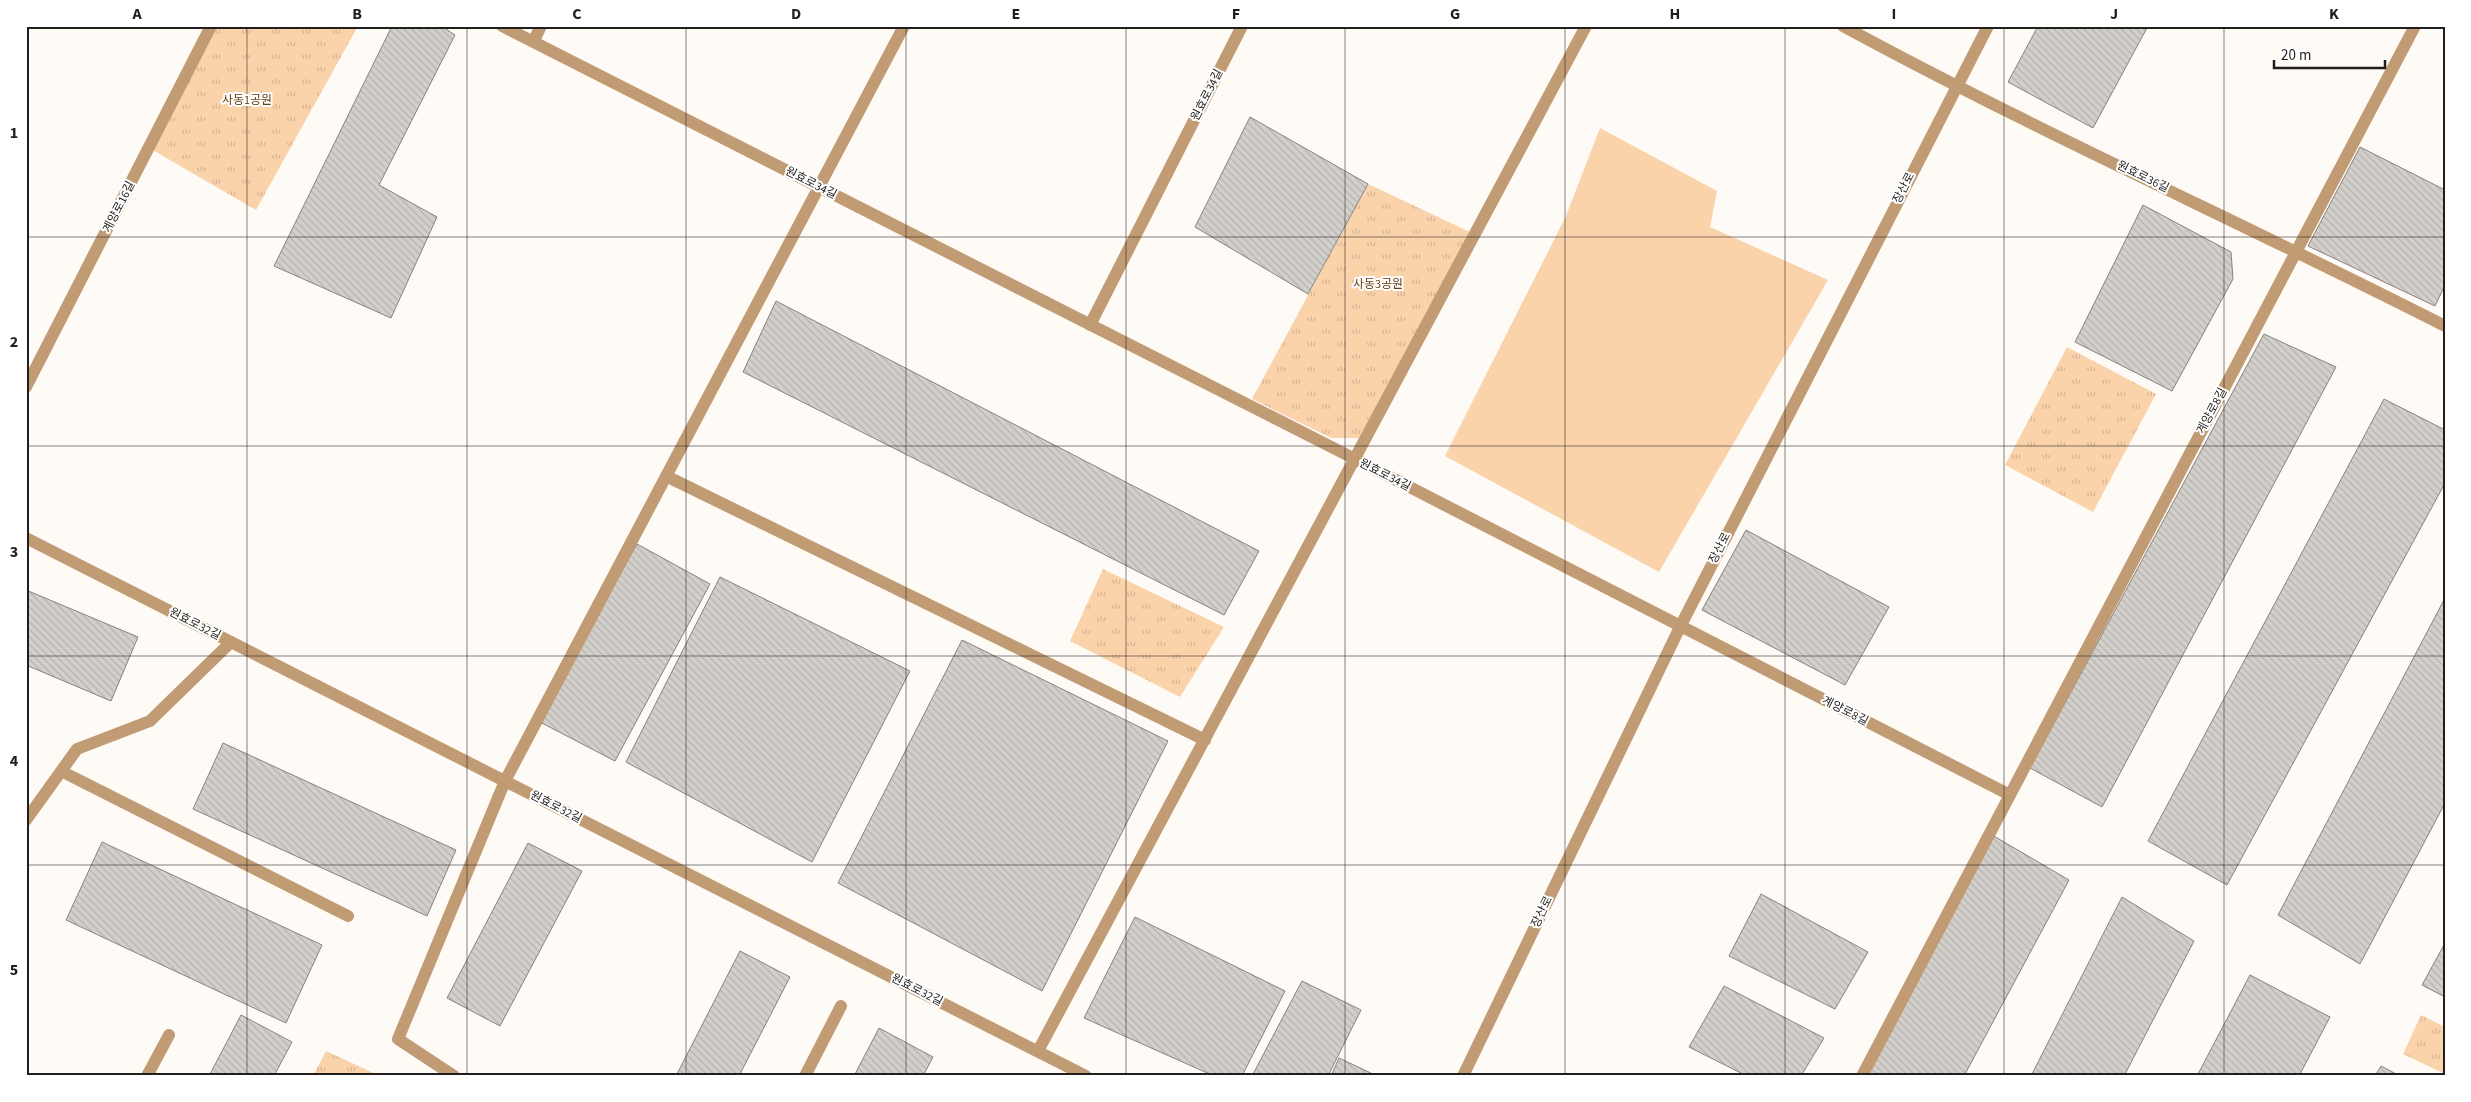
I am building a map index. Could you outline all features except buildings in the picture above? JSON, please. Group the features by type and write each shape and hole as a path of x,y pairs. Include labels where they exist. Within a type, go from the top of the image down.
{"street":[{"name":"계양로16길","path":"26,387 211,26"},
{"name":"원효로34길","path":"502,26 1680,626"},
{"path":"533,42 541,26"},
{"path":"454,1076 398,1039 505,781 904,26"},
{"name":"원효로34길","path":"1090,325 1242,26"},
{"path":"1038,1052 1586,26"},
{"name":"원효로36길","path":"1843,26 1956,87 2296,250 2445,326"},
{"name":"장산로","path":"1463,1076 1680,626 1988,26"},
{"name":"계양로8길","path":"1862,1076 2414,26"},
{"path":"666,476 1205,740"},
{"name":"원효로32길","path":"26,538 1086,1076"},
{"name":"계양로8길","path":"1680,626 2010,796"},
{"path":"26,820 77,749 150,721 231,642"},
{"path":"62,771 348,916"},
{"path":"805,1076 842,1006"},
{"path":"147,1076 169,1035"}],"green space":[{"name":"사동1공원","path":"217,26 358,26 256,210 151,149"},
{"path":"1600,128 1717,191 1710,227 1828,280 1659,572 1445,456 1566,216"},
{"name":"사동3공원","path":"1368,184 1470,232 1359,438 1331,438 1252,399"},
{"path":"2067,347 2156,394 2093,512 2005,465"},
{"path":"1103,569 1224,627 1180,697 1070,641"},
{"path":"2421,1015 2445,1027 2445,1074 2403,1054"},
{"path":"326,1051 380,1076 313,1076"}]}
